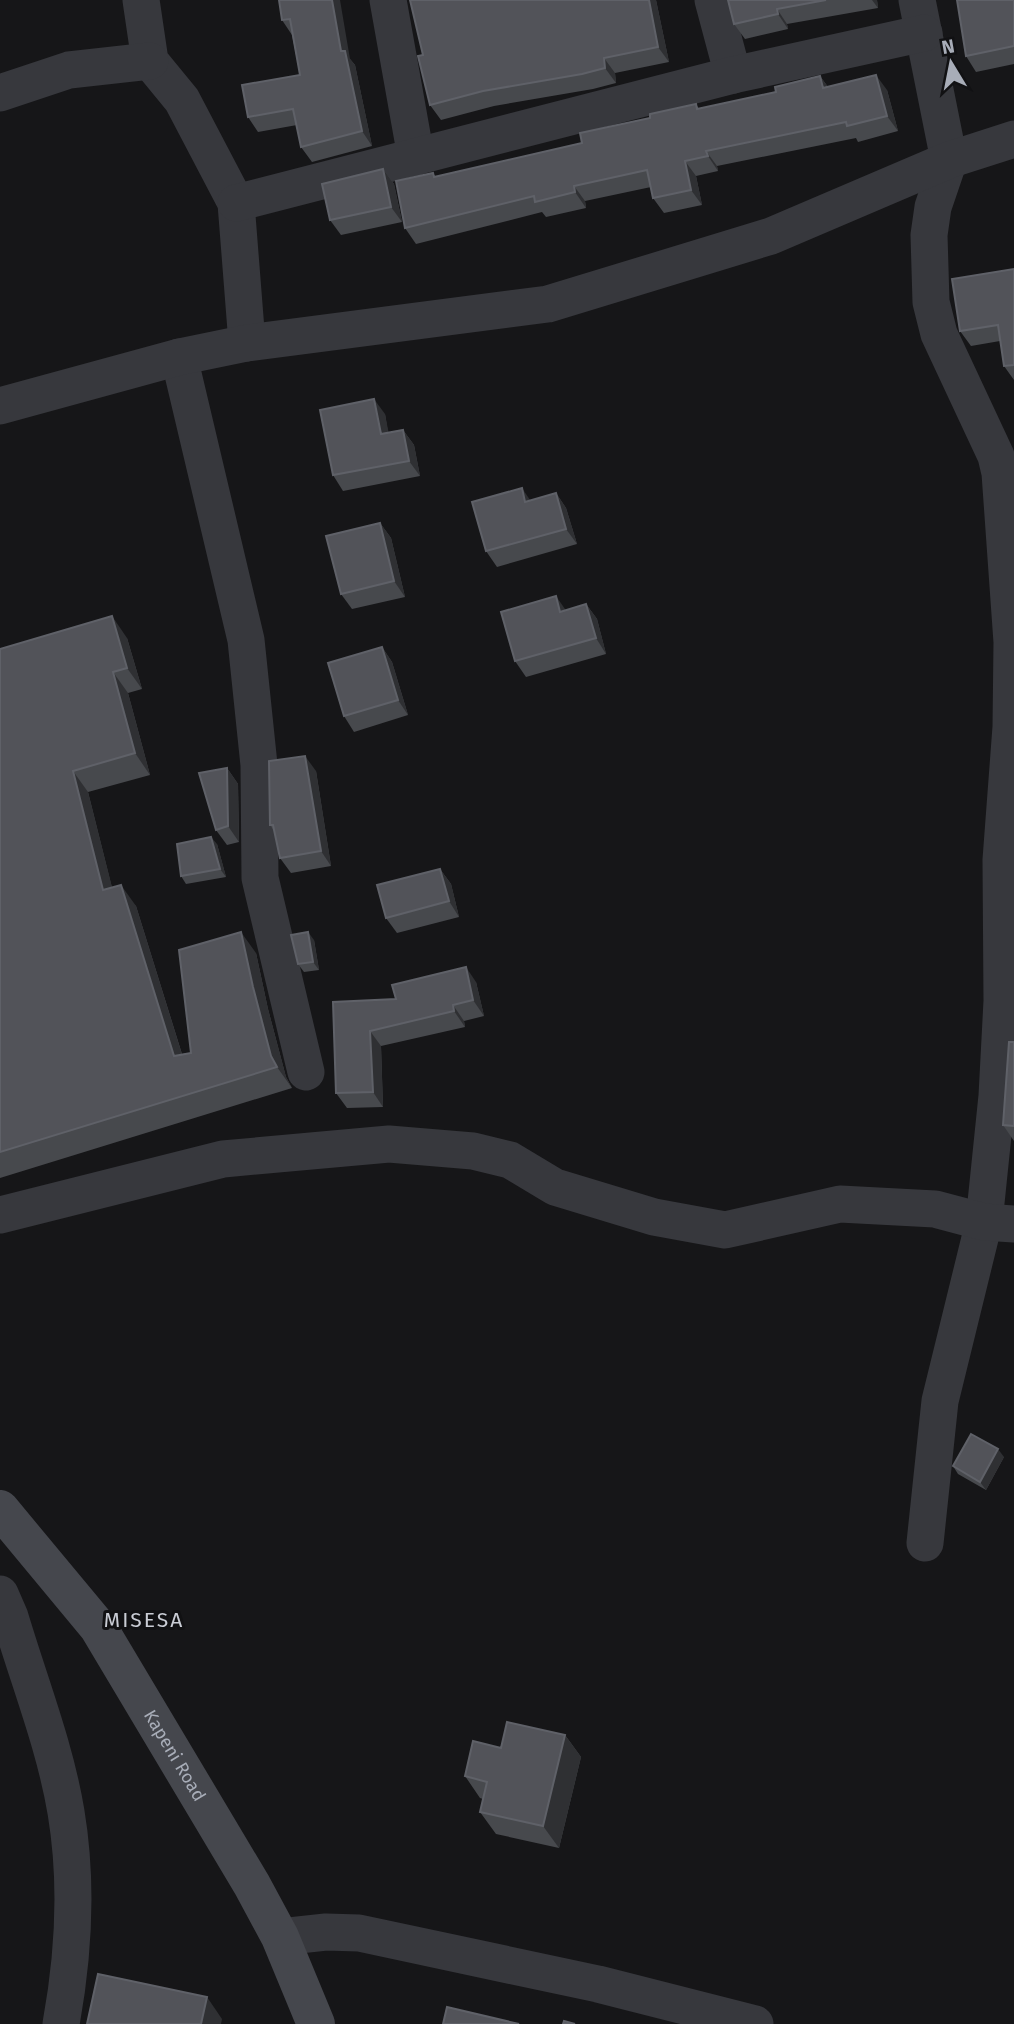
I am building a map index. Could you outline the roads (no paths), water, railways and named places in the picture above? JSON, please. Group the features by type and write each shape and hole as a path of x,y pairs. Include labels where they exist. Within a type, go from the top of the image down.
{"main road":[{"name":"Kapeni Road","path":"0,1509 98,1628 281,1937 316,2024"}],"street":[{"path":"141,0 150,61 182,100 236,203 247,343"},
{"path":"388,0 416,157"},
{"path":"713,0 733,75"},
{"path":"236,203 733,75 921,16 949,160 933,207 929,235 931,302 939,334 996,456 1000,473 1012,642 1011,727 1001,860 999,1223 940,1401 925,1543"},
{"path":"0,93 69,70 150,61"},
{"path":"0,406 180,357 247,343 548,304 771,236 949,160 1014,139"},
{"path":"180,357 246,640 259,765 260,878 306,1072"},
{"path":"0,1215 223,1159 389,1144 473,1151 510,1160 555,1187 654,1217 726,1230 840,1204 935,1209 999,1223"},
{"path":"0,1594 10,1617 66,1811 75,1916 70,1975 61,2024"},
{"path":"281,1937 327,1932 359,1933 430,1946 755,2024"}],"district":[{"name":"MISESA","path":"144,1620"}]}
